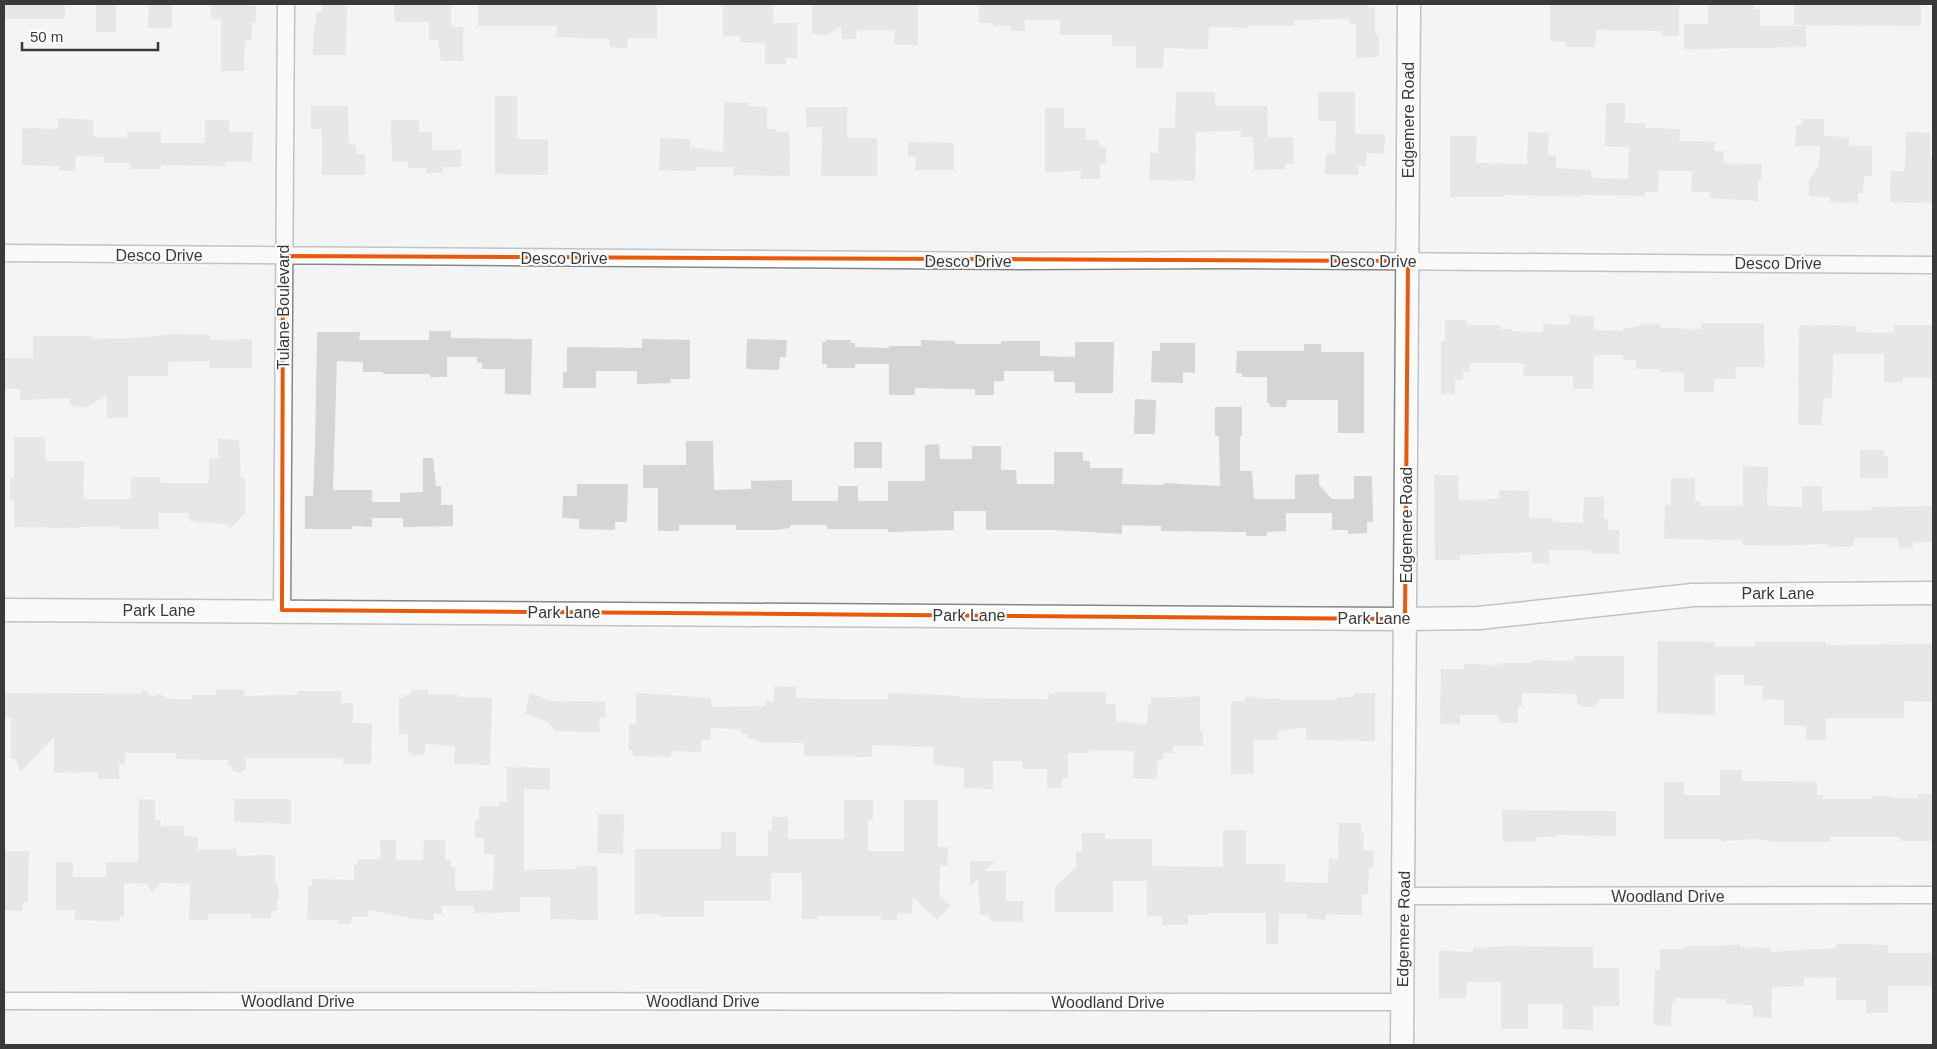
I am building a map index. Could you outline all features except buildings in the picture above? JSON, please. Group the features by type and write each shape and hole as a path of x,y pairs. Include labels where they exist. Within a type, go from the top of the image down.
{"street":[{"name":"Tulane Boulevard","path":"282,610 286,4"},
{"name":"Edgemere Road","path":"1402,1045 1409,4"},
{"name":"Desco Drive","path":"4,253 1020,261 1933,264"},
{"name":"Park Lane","path":"4,610 282,610 1405,619 1478,618 1693,595 1933,593"},
{"name":"Woodland Drive","path":"1403,896 1933,895"},
{"name":"Woodland Drive","path":"4,1001 1402,1002"}],"highlighted area":[{"path":"283,256 1408,261 1405,619 282,610"}]}
